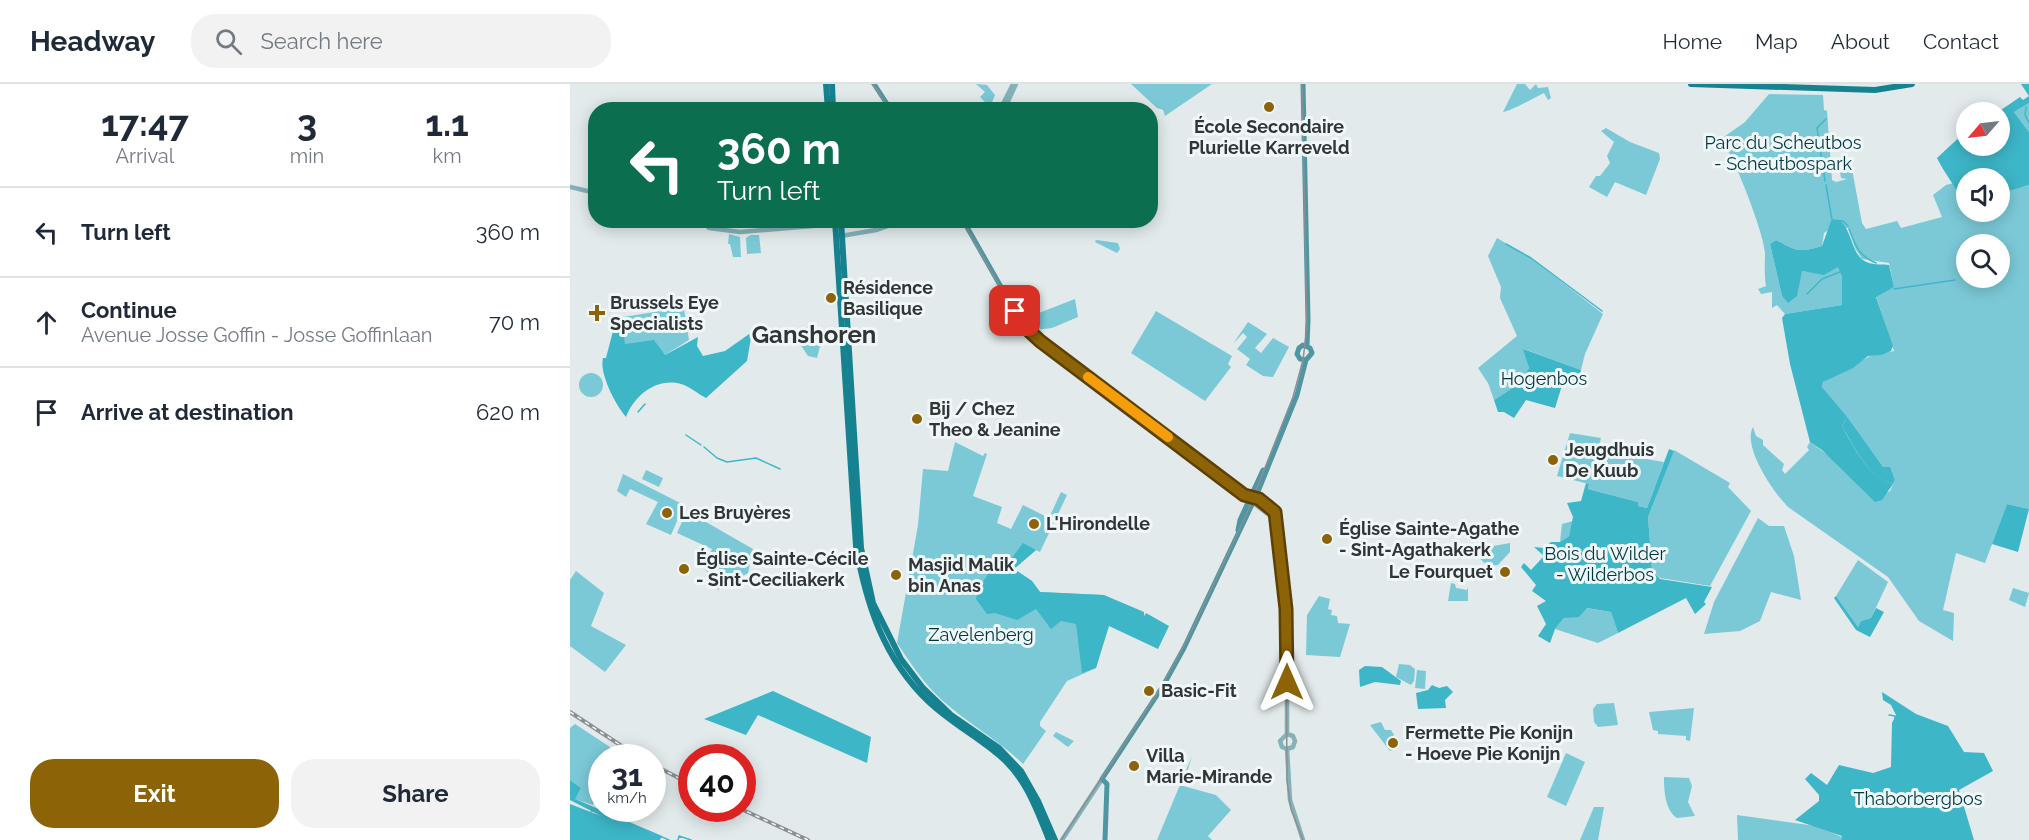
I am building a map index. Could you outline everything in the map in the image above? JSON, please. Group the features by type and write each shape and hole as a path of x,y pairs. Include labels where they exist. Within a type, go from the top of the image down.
{"main road":[{"path":"826,84 827,102"},
{"path":"832,84 833,102"},
{"path":"874,84 886,102"},
{"path":"1105,840 1107,784 1104,777 1163,686 1199,616 1230,551 1250,496 1297,395 1305,360 1312,353 1305,345 1307,293 1303,84"},
{"path":"1690,84 1823,86 1882,90 1912,84"},
{"path":"838,228 856,546 866,593 882,639 893,657 928,701 1010,765 1025,785 1048,840"},
{"path":"840,228 861,548 873,603 901,659 943,707 999,748 1015,764 1032,789 1055,840"},
{"path":"969,228 1020,320 1036,338 1250,496"},
{"path":"1305,345 1297,352 1305,360"},
{"path":"893,657 901,659"}],"street":[{"path":"1006,102 1015,84"},
{"path":"570,187 588,191"},
{"path":"709,228 740,232 779,228"},
{"path":"842,237 884,228"},
{"path":"1250,496 1278,516 1287,624 1287,734"},
{"path":"1287,734 1293,736 1295,741 1293,747 1287,749 1282,747 1280,741 1282,736 1287,734"},
{"path":"1287,749 1290,800 1303,840"},
{"path":"1062,840 1104,777"}],"green space":[{"path":"976,84 987,85 995,95 992,102 985,102 980,97 985,92"},
{"path":"1131,84 1212,84 1165,116 1163,110 1158,108 1158,102 1150,102"},
{"path":"1517,84 1525,84 1530,90 1536,84 1538,88 1548,87 1551,98 1548,100 1544,93 1503,112"},
{"path":"2021,84 2029,84 2029,96"},
{"path":"1769,94 1823,95 1824,110 1827,111 1832,180 1836,182 1847,179 1841,178 1840,172 1852,169 1862,223 1866,229 1897,221 1901,228 1942,217 1933,195 1946,185 1954,183 1956,186 1956,222 2010,222 2010,191 2029,185 2029,509 2007,504 1985,563 1956,553 1943,610 1954,613 1953,641 1919,621 1888,577 1788,507 1761,469 1752,446 1753,427 1756,436 1763,440 1763,445 1784,464 1782,470 1785,474 1809,450 1807,447 1810,442 1883,495 1890,491 1895,480 1890,468 1883,467 1822,387 1823,382 1870,356 1894,351 1876,296 1894,287 1889,263 1862,259 1855,248 1848,228 1830,229 1824,233 1822,246 1814,248 1798,250 1776,240 1770,244 1782,296 1788,302 1802,271 1824,274 1838,266 1842,277 1842,305 1785,314 1777,305 1772,308 1772,292 1761,294 1758,289 1766,286 1765,253 1755,216 1731,156 1726,148 1716,147 1721,139 1745,122"},
{"path":"2029,96 2029,103 2014,112 2029,132 2029,185 2010,191 2010,168 1956,168 1956,189 1937,158 1956,140 1956,156 2010,156 2010,104 2020,97 2023,100"},
{"path":"2029,103 2029,132 2014,112"},
{"path":"1606,128 1630,142 1659,153 1660,159 1646,195 1615,182 1607,197 1589,187 1596,176 1600,176 1610,163 1607,156 1614,142 1601,131"},
{"name":"Parc du Scheutbos - Scheutbospark","path":"1839,220 1863,260 1871,264 1889,265 1894,287 1876,297 1893,346 1891,351 1868,356 1853,368 1823,382 1822,387 1847,417 1842,426 1863,461 1876,475 1893,484 1882,500 1875,502 1822,450 1810,442 1790,364 1782,318 1785,314 1842,305 1842,277 1838,267 1824,275 1802,271 1797,296 1788,303 1782,296 1770,244 1776,240 1793,249 1803,250 1822,246 1831,221"},
{"path":"729,234 740,237 741,257 733,257 730,244 728,244"},
{"path":"759,235 761,253 747,254 746,238"},
{"path":"1497,238 1531,258 1603,314 1585,354 1581,370 1524,349 1529,368 1517,385 1494,400 1488,383 1478,368 1517,336 1500,298 1501,287 1488,256"},
{"path":"1096,240 1118,243 1120,249 1117,253 1095,242"},
{"path":"1075,299 1078,317 1052,328 1035,330 1026,318"},
{"path":"684,309 689,340 665,355 625,345 623,317"},
{"path":"1156,311 1232,356 1228,364 1231,367 1205,401 1131,353"},
{"path":"617,316 623,317 625,344 654,340 665,355 698,337 697,346 703,356 725,351 752,332 747,361 706,398 684,385 663,383 640,395 626,417 609,388 602,364 603,358 606,358"},
{"path":"1248,322 1267,334 1255,348 1261,353 1273,338 1289,347 1273,377 1263,376 1246,365 1250,359 1237,349 1247,337 1243,333 1233,344"},
{"path":"807,327 824,330 817,358 808,356 798,341 801,340 797,334"},
{"name":"Hogenbos","path":"1523,349 1581,370 1578,383 1564,379 1555,408 1526,400 1514,418 1504,412 1498,412 1494,400 1517,385 1529,368"},
{"path":"591,373 600,376 603,385 600,394 591,397 582,394 579,385 582,376"},
{"path":"1570,433 1601,438 1598,451 1664,462 1647,508 1638,506 1638,502 1588,489 1589,484 1557,476"},
{"name":"Zavelenberg","path":"955,442 983,456 987,454 973,496 1002,507 997,523 1011,529 1023,505 1049,518 1061,492 1067,495 1040,552 1036,550 1014,569 1032,581 1040,592 1104,595 1108,625 1096,668 1067,681 1040,722 1040,726 1046,731 1023,764 936,694 897,643 918,525 923,469 948,471"},
{"name":"Bois du Wilder - Wilderbos","path":"1669,449 1674,451 1648,517 1652,570 1660,579 1712,587 1704,602 1706,604 1695,614 1686,598 1618,633 1611,612 1587,608 1579,617 1564,618 1555,629 1550,643 1538,636 1546,624 1537,606 1546,601 1532,591 1536,585 1521,567 1524,563 1531,570 1544,556 1534,547 1544,548 1551,542 1560,542 1569,536 1573,517 1567,503 1581,501 1586,483 1589,484 1588,489 1638,502 1638,506 1647,508"},
{"path":"1674,450 1730,483 1728,487 1751,511 1710,586 1660,578 1652,570 1648,517"},
{"path":"646,470 663,478 659,487 642,479"},
{"name":"Les Bruyères","path":"623,474 684,505 671,535 646,524 658,502 630,489 626,497 617,491"},
{"path":"2007,504 2029,509 2018,552 1992,544"},
{"path":"685,515 706,522 753,549 748,573 718,590 704,567 712,549 677,533"},
{"path":"1758,518 1769,526 1784,526 1794,556 1801,600 1771,592 1760,621 1740,631 1704,634 1714,602"},
{"path":"1573,521 1569,536 1560,542 1562,524"},
{"path":"1023,543 1036,550 1014,569 1032,581 1040,592 1104,595 1144,612 1144,616 1146,613 1169,626 1158,649 1109,626 1096,668 1082,673 1076,624 1061,621 1051,629 1036,609 1017,620 995,613 987,614 976,599 978,590 988,574 1005,567"},
{"path":"1510,543 1510,552 1498,565 1487,566 1479,557 1477,549"},
{"path":"1858,560 1888,582 1871,618 1861,621 1858,627 1836,596"},
{"path":"576,571 604,593 591,626 626,645 605,672 570,646 570,580"},
{"path":"1451,583 1455,584 1456,588 1467,590 1468,587 1468,601 1448,601"},
{"path":"2013,588 2029,593 2025,607 2009,600"},
{"path":"1319,596 1330,599 1328,609 1332,610 1331,615 1337,616 1338,623 1350,624 1340,657 1306,655 1307,615"},
{"path":"1836,596 1858,627 1861,621 1871,618 1876,608 1884,612 1870,637 1856,630 1834,598"},
{"path":"1586,608 1611,612 1618,633 1598,643 1555,629 1564,618"},
{"path":"1399,664 1410,665 1415,669 1414,681 1411,685 1396,677"},
{"path":"1365,666 1382,667 1401,681 1400,685 1375,682 1360,687 1359,670"},
{"path":"1417,670 1426,671 1425,689 1415,688"},
{"path":"1432,685 1439,688 1447,686 1453,692 1445,700 1446,708 1418,709 1416,693 1428,690"},
{"path":"773,691 871,737 867,763 758,715 746,735 704,719"},
{"name":"Thaborbergbos","path":"1882,692 1916,714 1948,726 1964,752 1984,753 1993,771 1959,790 1974,840 1841,840 1842,836 1795,820 1819,801 1819,795 1805,779 1811,773 1827,785 1839,765 1873,773 1891,767 1892,723 1896,715 1891,705 1883,700"},
{"path":"1614,703 1618,725 1598,727 1594,722 1593,709 1597,704"},
{"path":"1694,708 1690,741 1686,740 1686,736 1658,734 1658,731 1653,730 1649,712"},
{"path":"1381,722 1385,730 1391,730 1394,735 1389,740 1395,748 1390,751 1370,725"},
{"path":"575,724 605,744 588,744 588,803 574,799 581,788 570,780 570,728"},
{"path":"1056,732 1074,741 1068,747 1053,736"},
{"path":"1566,753 1585,762 1566,806 1547,797"},
{"path":"1192,756 1183,786 1216,795 1231,810 1208,836 1212,840 1157,840"},
{"path":"1664,777 1689,778 1692,786 1688,802 1695,816 1677,818 1673,815 1666,800"},
{"path":"570,780 581,788 575,799 588,805 588,809 570,800"},
{"path":"570,804 588,811 588,822 629,822 662,836 660,840 570,840"},
{"path":"1594,807 1604,807 1598,840 1580,840"},
{"path":"1737,815 1816,826 1842,837 1841,840 1738,840"}],"shaded area":[{"path":"1847,417 1883,467 1890,467 1895,480 1893,484 1876,476 1863,461 1842,426"},
{"path":"1590,539 1594,541 1597,550 1588,560 1583,554"}],"waterway":[{"path":"2026,107 2025,115 2029,123"},
{"path":"1825,181 1817,128 1826,119"},
{"path":"1826,185 1832,220"},
{"path":"1833,220 1843,221 1848,226"},
{"path":"1807,294 1822,279 1845,270 1847,252 1836,251 1831,246 1831,243 1838,241 1830,238 1835,233 1833,223"},
{"path":"1849,229 1861,253 1876,263"},
{"path":"1506,244 1531,258 1602,311"},
{"path":"1877,266 1887,267 1891,279 1886,285 1889,289"},
{"path":"1894,289 1955,280"},
{"path":"638,412 645,404"},
{"path":"686,435 701,445"},
{"path":"704,447 717,458 727,462 756,458 780,469"},
{"path":"1589,529 1596,527"},
{"path":"1585,532 1590,540"},
{"path":"1541,636 1571,585 1569,579 1586,559"},
{"path":"1884,840 1880,833 1860,823 1853,800 1860,785 1877,783 1894,772 1895,716 1889,715"},
{"path":"1909,739 1911,743 1925,742 1936,746 1927,762 1934,773 1930,787 1931,800 1937,807 1934,819 1936,824 1931,830 1935,840"},
{"path":"627,822 669,840"},
{"path":"678,840 679,836 691,840"},
{"path":"570,838 575,840"}],"tram line":[{"path":"873,84 885,102"},
{"path":"1061,840 1162,686 1192,630 1247,513 1293,397 1303,360 1307,327 1302,84"},
{"path":"967,228 1016,315 1033,336 1276,522 1286,624 1287,781 1291,809 1303,840"}],"railway":[{"path":"570,712 619,744"},
{"path":"666,771 678,778"},
{"path":"756,816 808,840"}],"slow traffic":[{"path":"1088,377 1168,437"}],"place":[{"name":"École Secondaire Plurielle Karreveld","path":"1269,107"},
{"name":"Résidence Basilique","path":"831,298"},
{"name":"Brussels Eye Specialists","path":"597,313"},
{"name":"Bij / Chez Theo & Jeanine","path":"917,419"},
{"name":"Jeugdhuis De Kuub","path":"1553,460"},
{"name":"Les Bruyères","path":"667,513"},
{"name":"L'Hirondelle","path":"1034,524"},
{"name":"Église Sainte-Agathe - Sint-Agathakerk","path":"1327,539"},
{"name":"Église Sainte-Cécile - Sint-Ceciliakerk","path":"684,569"},
{"name":"Le Fourquet","path":"1505,572"},
{"name":"Masjid Malik bin Anas","path":"896,575"},
{"name":"Basic-Fit","path":"1149,691"},
{"name":"Fermette Pie Konijn - Hoeve Pie Konijn","path":"1393,743"},
{"name":"Villa Marie-Mirande","path":"1134,766"}],"district":[{"name":"Ganshoren","path":"814,335"}],"route":[{"path":"1015,311 1026,328 1040,341 1244,495 1259,499 1278,516 1287,624 1287,682"}]}
